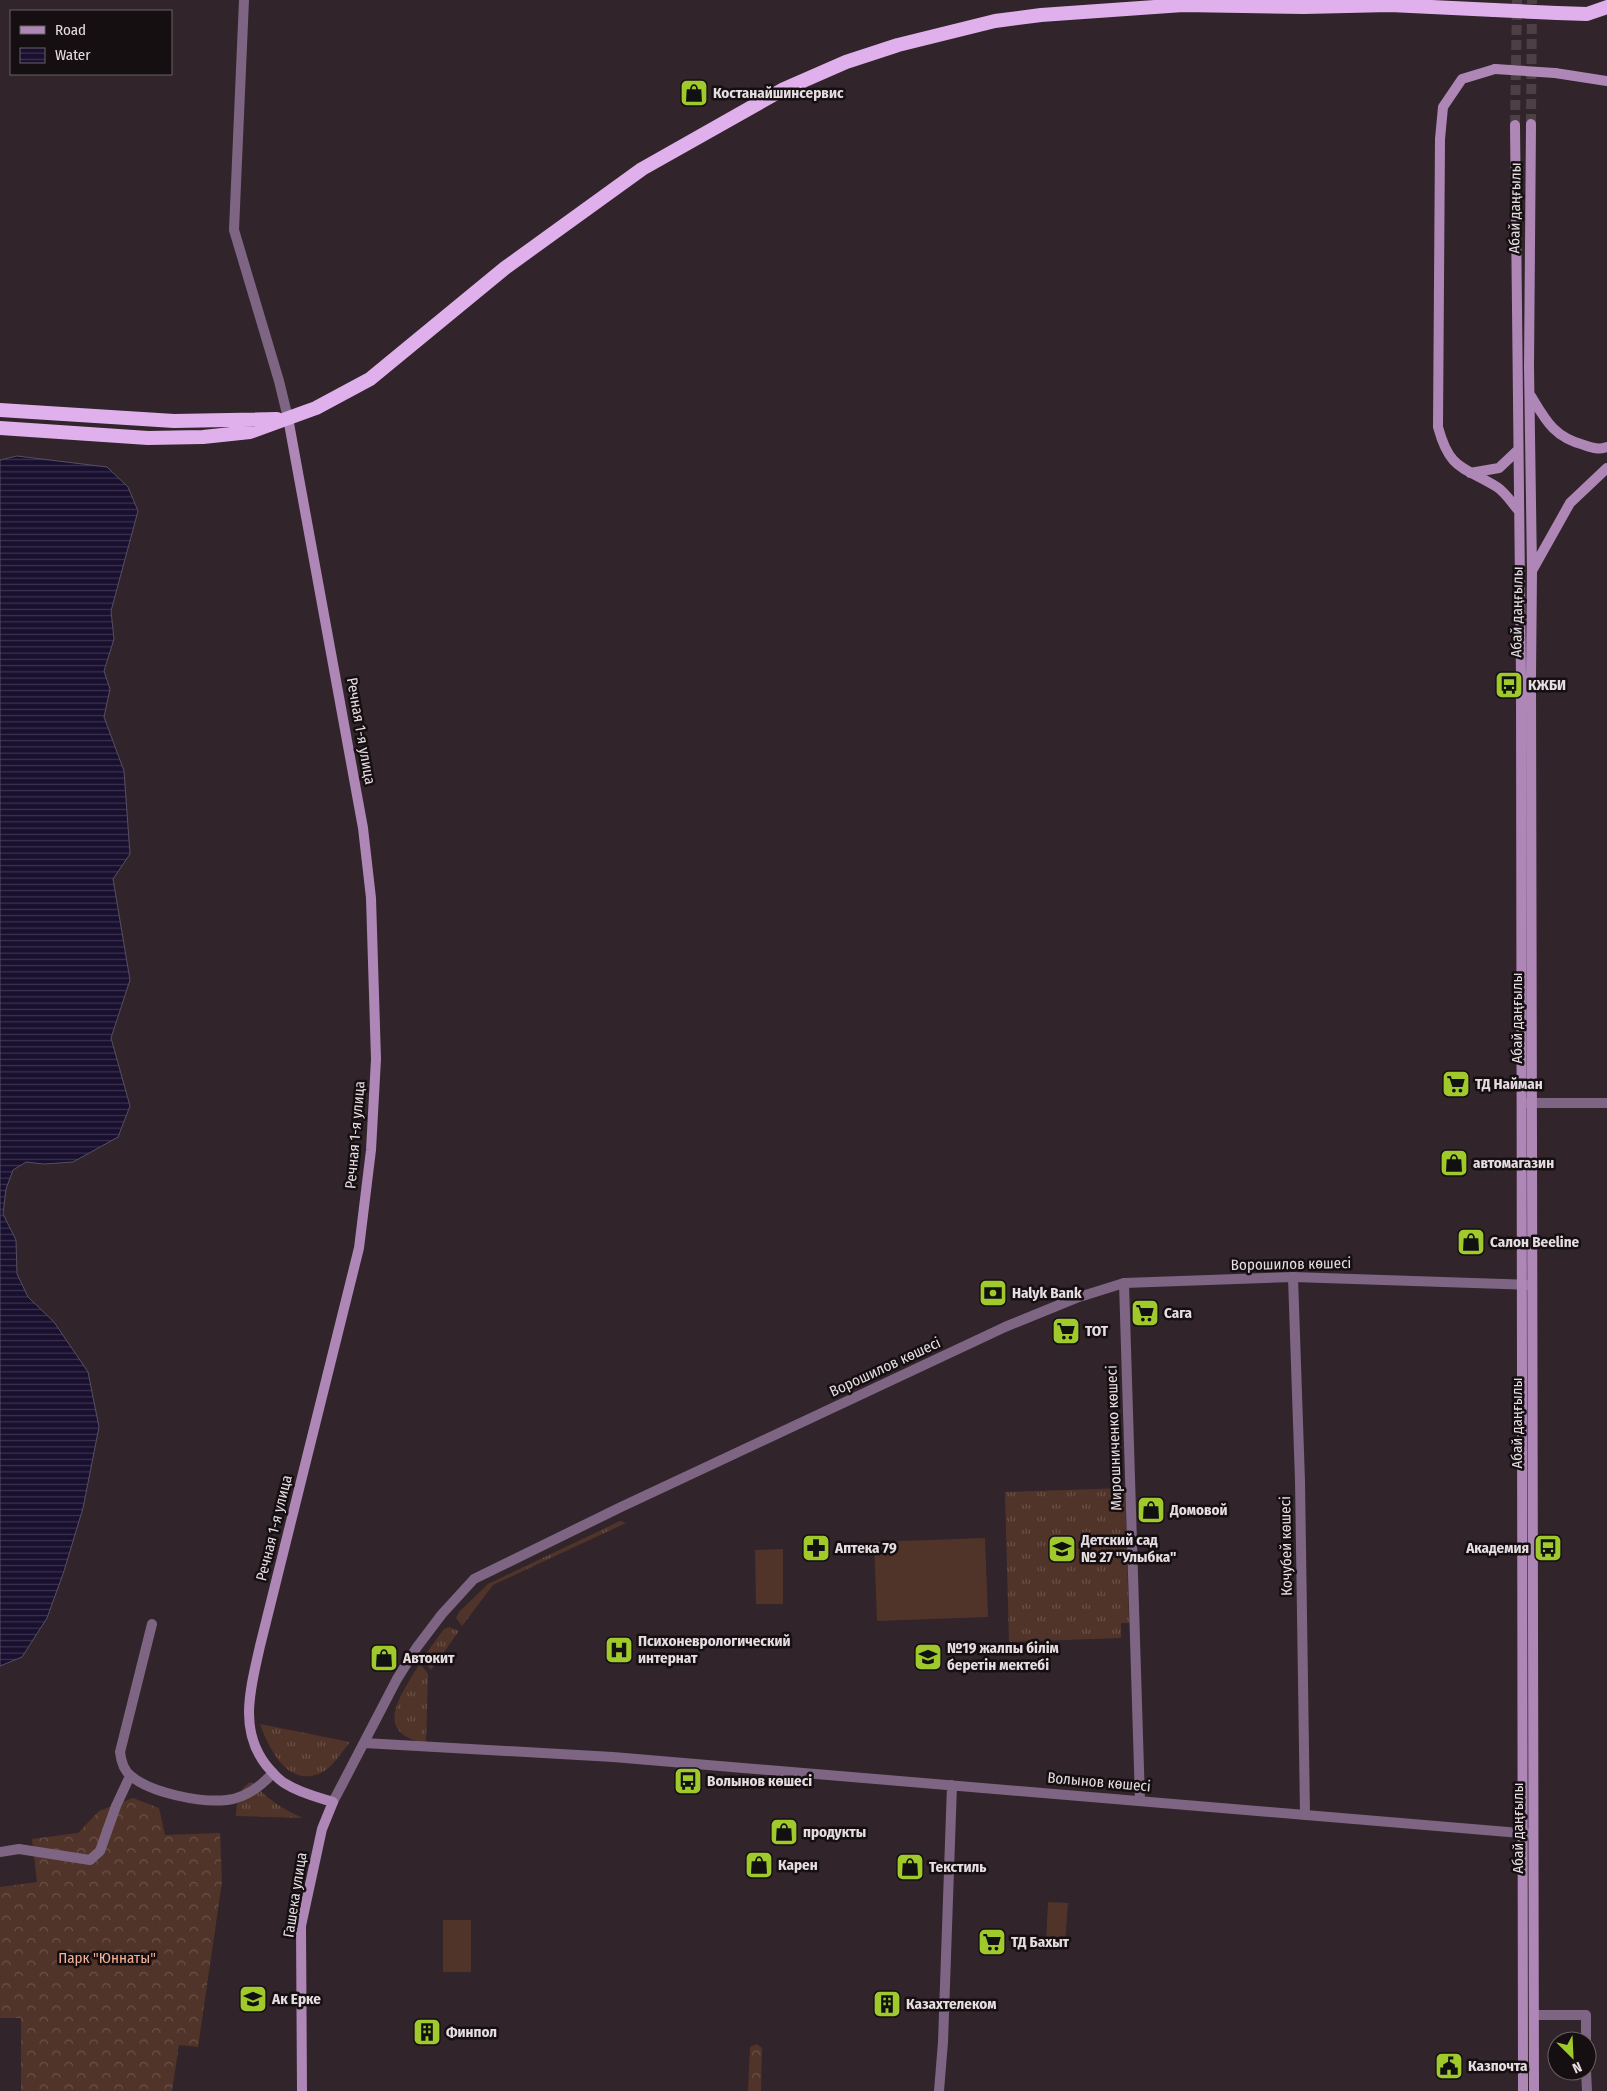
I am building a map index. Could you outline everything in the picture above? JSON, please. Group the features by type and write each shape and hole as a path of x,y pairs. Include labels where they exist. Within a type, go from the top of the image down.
{"highway":[{"path":"0,428 148,438 203,438 250,432 316,408 370,379 505,268 642,169 723,121 782,90 846,62 948,32 995,21 1041,15 1183,5 1304,7 1421,3 1494,10 1587,14 1607,7"},
{"path":"0,410 174,421 288,418"}],"main road":[{"path":"1518,510 1499,488 1456,464 1444,446 1438,427 1440,139 1443,107 1462,80 1495,69 1555,73 1607,81"},
{"name":"Абай даңғылы","path":"1531,124 1529,357 1532,570 1534,2091"},
{"name":"Абай даңғылы","path":"1516,125 1521,676 1523,2091"},
{"path":"1530,394 1547,422 1569,441 1599,449 1607,447"},
{"name":"Речная 1-я улица","path":"288,418 363,828 371,898 376,1059 372,1150 359,1248 250,1693 248,1718 251,1736 259,1757 284,1784 333,1802"},
{"path":"1470,473 1499,468 1518,450"},
{"path":"1532,570 1570,503 1607,468"},
{"name":"Гашека улица","path":"302,2091 301,1926 322,1829 333,1802"}],"street":[{"path":"244,0 234,230 279,381 288,418"},
{"path":"1521,1103 1607,1103"},
{"name":"Ворошилов көшесі","path":"364,1743 397,1679 417,1647 442,1614 474,1579 1005,1328 1076,1298 1124,1283 1293,1277 1532,1284"},
{"name":"Кочубей көшесі","path":"1293,1277 1300,1481 1305,1815"},
{"name":"Мирошниченко көшесі","path":"1124,1283 1140,1801"},
{"path":"152,1624 120,1752 122,1765 130,1776 176,1796 200,1800 228,1800 246,1794 261,1786 273,1773"},
{"name":"Волынов көшесі","path":"364,1743 613,1757 1533,1834"},
{"name":"Гашека улица","path":"333,1802 364,1743"},
{"path":"0,1852 19,1850 90,1860 100,1851 116,1806 130,1776"},
{"path":"939,2091 944,2042 952,1785"},
{"path":"1534,2015 1586,2015 1586,2031"}],"green space":[{"path":"1125,1488 1129,1623 1121,1623 1121,1638 1009,1642 1005,1492"},
{"path":"620,1521 626,1523 493,1585 462,1626 456,1618 459,1612 488,1584"},
{"path":"985,1538 988,1617 877,1621 874,1542"},
{"path":"783,1549 783,1604 756,1604 755,1550"},
{"path":"449,1627 459,1631 431,1670 422,1659 444,1629"},
{"path":"420,1663 428,1674 426,1743 409,1738 399,1731 395,1721 395,1711 399,1699"},
{"path":"260,1724 350,1742 325,1771 309,1776 299,1775 290,1771 282,1764 269,1744"},
{"path":"252,1782 275,1803 303,1818 236,1816 241,1792 247,1784"},
{"name":"Парк \"Юннаты\"","path":"133,1798 159,1808 165,1835 220,1833 222,1882 198,2047 179,2045 172,2091 21,2091 21,2018 0,2018 0,1887 37,1882 32,1839 78,1833 99,1811"},
{"path":"1048,1902 1068,1903 1065,1944 1046,1943"},
{"path":"443,1920 471,1920 471,1972 443,1972"},
{"path":"757,2044 762,2048 761,2091 748,2091 750,2047"}],"water":[{"path":"17,456 107,467 128,487 138,511 111,611 114,639 104,671 110,689 104,717 124,771 130,854 113,879 130,980 111,1038 130,1106 118,1137 73,1162 44,1164 26,1162 13,1170 6,1189 3,1214 16,1240 17,1274 28,1297 54,1322 88,1372 99,1427 83,1508 64,1571 47,1618 22,1657 0,1666 0,460"}],"tunnel":[{"path":"1515,125 1517,0"},
{"path":"1531,124 1532,0"}],"place":[{"name":"Костанайшинсервис","path":"694,93"},
{"name":"КЖБИ","path":"1509,685"},
{"name":"ТД Найман","path":"1456,1084"},
{"name":"автомагазин","path":"1454,1163"},
{"name":"Cалон Beeline","path":"1471,1242"},
{"name":"Halyk Bank","path":"993,1293"},
{"name":"Сага","path":"1145,1313"},
{"name":"ТОТ","path":"1066,1331"},
{"name":"Домовой","path":"1151,1510"},
{"name":"Аптека 79","path":"816,1548"},
{"name":"Академия","path":"1548,1548"},
{"name":"Детский сад № 27 \"Улыбка\"","path":"1062,1549"},
{"name":"Психоневрологический интернат","path":"619,1650"},
{"name":"№19 жалпы білім беретін мектебі","path":"928,1657"},
{"name":"Автокит","path":"384,1658"},
{"name":"Волынов көшесі","path":"688,1781"},
{"name":"продукты","path":"784,1832"},
{"name":"Карен","path":"759,1865"},
{"name":"Текстиль","path":"910,1867"},
{"name":"ТД Бахыт","path":"992,1942"},
{"name":"Ак Ерке","path":"253,1999"},
{"name":"Казахтелеком","path":"887,2004"},
{"name":"Финпол","path":"427,2032"},
{"name":"Казпочта","path":"1449,2066"}]}
